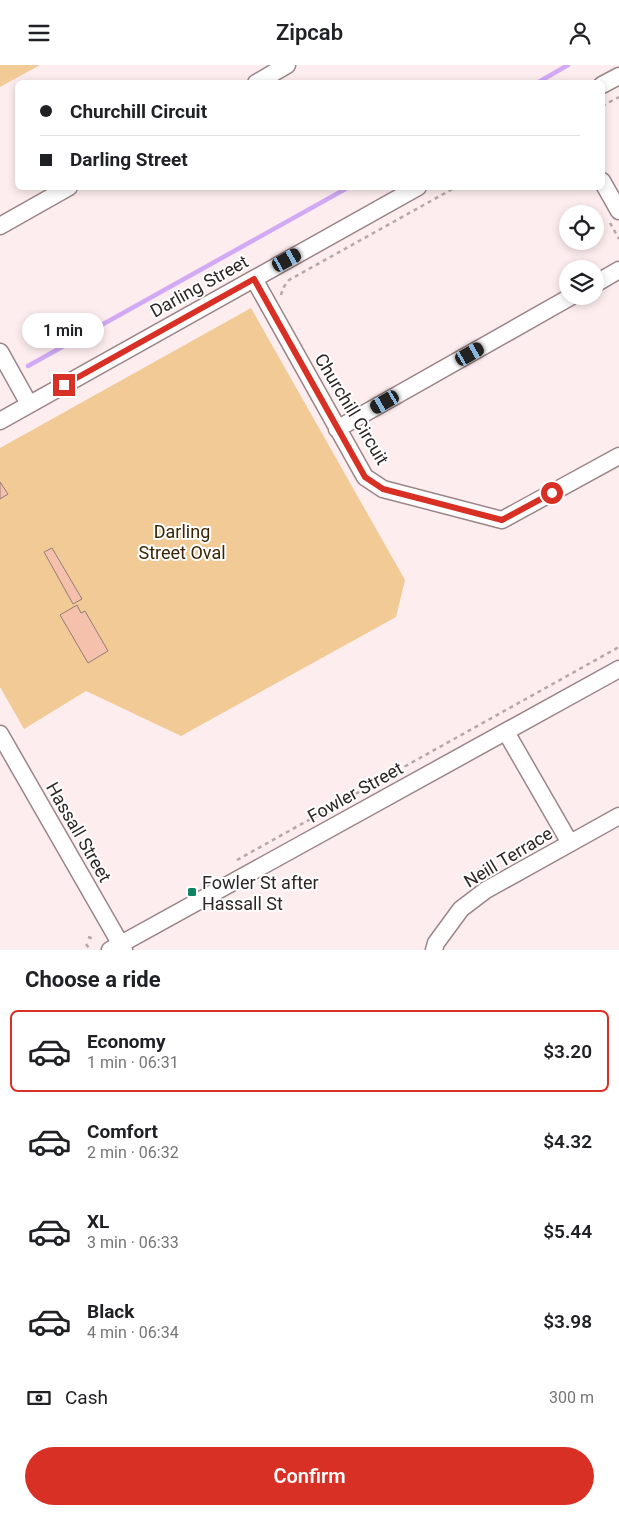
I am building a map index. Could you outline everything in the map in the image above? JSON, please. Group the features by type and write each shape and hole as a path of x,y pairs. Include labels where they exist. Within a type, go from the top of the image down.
{"street":[{"path":"261,80 287,65"},
{"path":"605,83 619,76"},
{"path":"605,186 619,211"},
{"path":"0,226 64,190"},
{"name":"Darling Street","path":"0,421 413,190"},
{"path":"604,278 619,270"},
{"name":"Churchill Circuit","path":"254,279 365,477 383,489 502,520 619,457"},
{"path":"337,429 559,303"},
{"path":"0,352 29,405"},
{"name":"Fowler Street","path":"118,948 619,669"},
{"path":"506,732 570,843"},
{"name":"Hassall Street","path":"0,734 118,948"},
{"name":"Neill Terrace","path":"434,950 436,943 461,909 486,890 619,817"}],"path":[{"path":"605,104 619,97"},
{"path":"281,298 282,288 290,281 451,190"},
{"path":"232,864 619,647"},
{"path":"88,937 94,939"},
{"path":"86,944 89,948"}],"green space":[{"path":"0,65 40,65 0,87"},
{"name":"Darling Street Oval","path":"251,308 405,580 396,617 181,736 86,691 24,729 0,687 0,448"}],"building":[{"path":"0,482 8,494 0,499"},
{"path":"52,548 82,599 73,604 44,552"},
{"path":"77,605 81,613 85,611 108,651 88,663 60,615"}],"waterway":[{"path":"542,80 568,65"},
{"path":"28,366 344,190"}],"place":[{"name":"Fowler St after Hassall St","path":"192,892"}],"route":[{"path":"64,385 254,279 365,477 383,489 502,520 552,493"}]}
